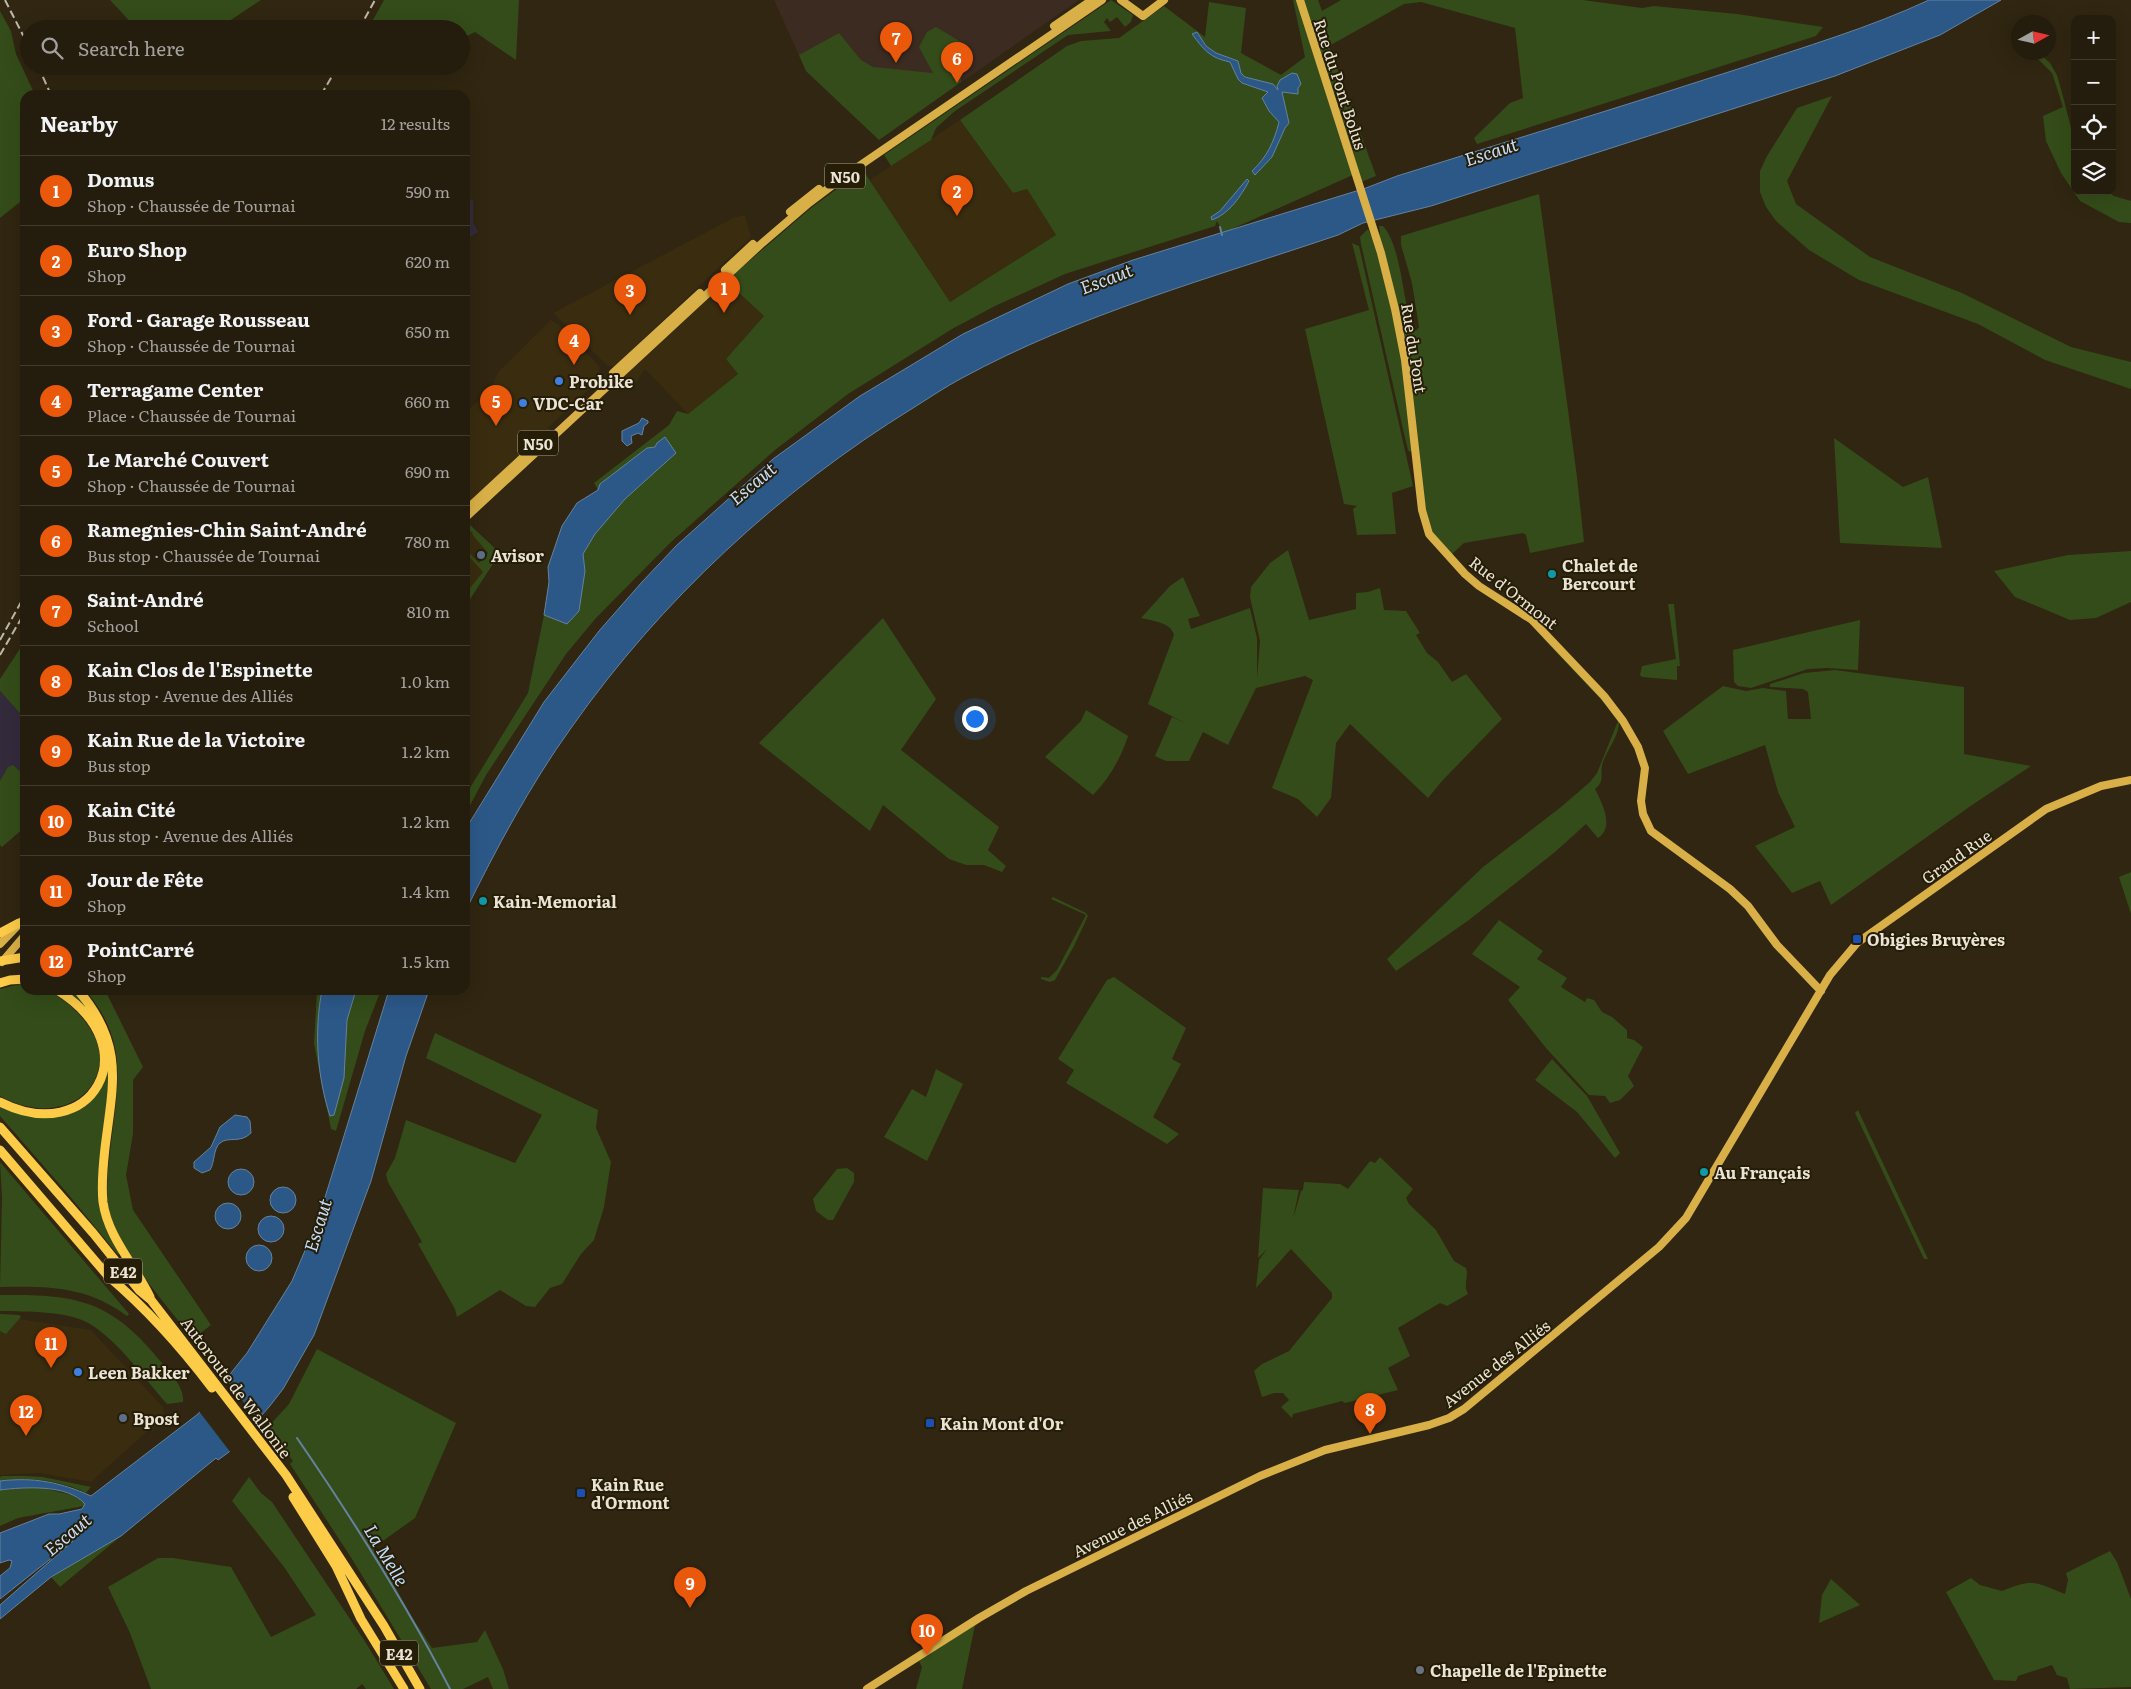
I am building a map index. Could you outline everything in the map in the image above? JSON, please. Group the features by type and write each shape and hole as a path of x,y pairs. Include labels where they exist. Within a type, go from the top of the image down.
{"highway":[{"path":"0,933 20,922"},
{"path":"1,962 20,958"},
{"path":"0,983 20,979"},
{"path":"0,1102 24,1112 55,1113 82,1103 101,1082 105,1067 105,1051 99,1035 90,1018 81,1007 64,995"},
{"path":"82,995 96,1012 104,1027 113,1057 111,1101 102,1180 105,1215 123,1253 151,1300"},
{"name":"Autoroute de Wallonie","path":"0,1127 93,1233 139,1290 151,1300 283,1476 384,1626 420,1689"},
{"name":"Autoroute de Wallonie","path":"0,1150 108,1276 188,1351"},
{"name":"Autoroute de Wallonie","path":"283,1476 336,1566 361,1619 404,1689"}],"main road":[{"name":"N50","path":"470,506 676,314 806,199 927,112 1092,0"},
{"name":"N50","path":"470,513 754,250 809,204 951,102 1102,0"},
{"path":"1121,0 1143,16 1164,0"},
{"name":"Rue du Pont Bolus","path":"1300,0 1356,176"},
{"name":"Rue du Pont","path":"1356,176 1382,253 1401,338 1421,499 1427,530"},
{"name":"Rue d'Ormont","path":"1427,530 1465,574 1479,586 1522,612 1550,636 1604,696 1623,721 1638,746 1645,768 1641,802 1643,814 1651,831 1712,875 1748,906 1776,945 1822,991"},
{"name":"Grand Rue","path":"1808,1013 1830,975 1858,943 2046,809 2101,786 2131,780"},
{"path":"0,944 20,923"},
{"path":"1,962 20,941"},
{"name":"Avenue des Alliés","path":"867,1689 979,1618 1026,1591 1260,1476 1325,1450 1429,1425 1449,1418 1464,1409 1621,1280 1678,1228 1705,1189 1808,1013"}],"shaded area":[{"path":"774,0 1079,0 879,140 806,71"},
{"path":"960,120 1013,193 1027,189 1056,235 950,302 870,180"},
{"path":"470,199 473,200 473,222 478,232 470,237"},
{"path":"745,215 751,237 615,366 608,366 553,313 733,218"},
{"path":"726,281 764,316 726,359 738,374 688,414 645,369 636,383 627,382 625,378 626,373"},
{"path":"551,320 559,325 599,366 599,373 602,377 470,501 470,409 492,386 499,371"},
{"path":"470,526 500,553 470,599"},
{"path":"0,691 20,713 20,831 2,847 0,845"},
{"path":"0,1316 91,1330 163,1407 164,1416 91,1482 39,1473 0,1475"}],"green space":[{"path":"110,0 261,0 231,20 129,20"},
{"path":"384,0 519,0 516,60 475,32 470,34 470,20 373,20"},
{"path":"1111,0 1133,15 1131,22 1125,27 1117,17 1110,22 1107,18 1104,22 1111,31 1068,35 955,111 936,128 931,140 891,166 884,155"},
{"path":"1293,0 1300,0 1355,174 1223,233 1217,221 1215,226 1065,274 995,306 952,329 848,394 775,450 671,542 596,618 566,654 486,775 470,805 470,788 528,693 544,615 567,624 579,611 585,571 583,554 595,534 625,499 676,453 655,447 647,448 598,490 594,483 669,425 677,411 688,414 738,374 726,359 764,316 726,281 811,208 863,170 950,302 1056,235 1027,189 1013,193 960,120 1067,46 1081,41 1119,38 1164,6 1205,37 1209,2 1246,8 1241,53 1281,75 1305,57"},
{"path":"1302,0 1318,0 1322,11 1341,0 1583,0 1642,8 1654,6 1737,14 1823,27 1816,36 1477,144 1474,138 1510,103 1523,98 1515,28 1421,2 1404,4 1329,46 1376,176 1361,182"},
{"path":"0,11 11,31 20,63 20,75 26,75 33,90 20,90 20,202 0,218"},
{"path":"936,27 961,42 961,82 879,140 806,71 799,55 839,33 861,60 873,67 933,73 919,47 927,32"},
{"path":"2039,60 2047,60 2057,75 2071,128 2071,188 2061,173 2046,141 2043,116 2063,107 2052,73"},
{"path":"1832,96 1787,181 1796,204 1870,257 1962,293 2071,347 2131,362 2131,389 2045,360 1978,324 1859,280 1809,250 1776,221 1766,207 1760,192 1760,171 1767,156 1797,108"},
{"path":"1539,194 1584,542 1530,553 1526,535 1523,533 1464,543 1451,555 1432,534 1426,522 1414,411 1378,235 1380,234 1379,226 1383,226 1395,250 1408,313 1416,331 1419,327 1412,283 1401,245 1401,236"},
{"path":"2076,195 2113,195 2131,201 2131,223 2119,222 2080,201"},
{"path":"1368,229 1387,280 1399,337 1413,450 1410,452 1405,438 1361,244 1360,237"},
{"path":"1352,243 1359,246 1413,486 1392,493 1396,534 1357,535 1353,509 1357,506 1344,504 1305,329 1369,310"},
{"path":"1834,438 1903,487 1928,477 1942,548 1840,543"},
{"path":"470,525 500,553 470,599 470,588 483,572 470,558 470,554 479,563 488,553 470,531"},
{"path":"1288,550 1309,620 1356,609 1356,593 1380,588 1384,610 1406,611 1420,633 1416,635 1427,653 1438,662 1452,682 1466,674 1502,719 1428,798 1350,724 1336,743 1331,798 1317,817 1298,799 1272,788 1313,680 1305,676 1256,688 1228,745 1203,732 1189,761 1166,761 1155,756 1172,717 1187,724 1148,704 1174,635 1169,627 1141,618 1170,586 1183,577 1200,616 1188,619 1191,629 1250,608 1257,638 1257,678 1260,641 1250,597 1251,587 1270,563"},
{"path":"2131,551 2131,602 2096,618 2070,620 2015,597 1994,571 2068,555"},
{"path":"1668,604 1674,604 1680,666 1677,666 1677,680 1642,677 1640,675 1642,666 1676,659"},
{"path":"883,618 936,699 901,750 999,827 988,850 1006,866 1002,872 984,865 966,865 949,859 883,805 870,831 759,743"},
{"path":"1860,620 1858,670 1808,669 1751,688 1738,686 1734,682 1733,650"},
{"path":"1546,636 1619,718 1618,730 1603,762 1600,783 1595,789 1605,815 1606,828 1598,838 1586,824 1555,852 1469,920 1396,971 1387,959 1483,867 1561,807 1590,782 1597,773 1618,721 1606,705 1543,638"},
{"path":"20,649 20,713 0,691 0,679"},
{"path":"1835,670 1964,687 1964,754 2031,766 1972,805 1831,905 1820,881 1792,893 1755,846 1795,827 1778,792 1765,745 1688,774 1663,731 1723,686 1746,691 1763,688 1786,691 1788,719 1811,719 1808,692 1803,689 1770,687 1770,684 1804,673"},
{"path":"1086,710 1128,736 1114,768 1093,795 1045,757 1081,721"},
{"path":"13,765 20,771 20,831 2,847 0,845 0,781 8,767"},
{"path":"2131,872 2131,914 2119,877"},
{"path":"1053,897 1086,913 1088,916 1055,980 1050,982 1041,979 1041,977 1049,978 1057,970 1086,915 1051,899"},
{"path":"1499,920 1543,951 1537,959 1567,978 1561,987 1585,1002 1587,998 1594,1000 1602,1012 1612,1017 1627,1030 1627,1038 1634,1040 1643,1047 1628,1076 1634,1086 1620,1100 1610,1103 1605,1096 1589,1095 1546,1048 1508,1000 1520,987 1472,954"},
{"path":"1114,977 1186,1028 1172,1059 1181,1064 1153,1117 1179,1134 1167,1144 1066,1083 1074,1070 1058,1059 1107,980"},
{"path":"20,984 20,995 55,995 66,1002 84,1020 91,1030 100,1051 100,1062 95,1079 87,1092 75,1101 61,1106 46,1108 30,1107 0,1096 0,989"},
{"path":"69,995 77,995 88,1007 110,1062 99,1192 120,1253 118,1255 0,1116 0,1106 31,1117 59,1117 85,1105 103,1082 108,1064 86,1008"},
{"path":"89,995 107,995 143,1067 133,1080 133,1134 126,1175 133,1210 211,1325 193,1339 131,1258 113,1222 108,1205 107,1185 116,1107 117,1067 115,1048 100,1010"},
{"path":"317,995 379,995 365,1031 336,1131 331,1129 314,1044"},
{"path":"435,1033 598,1110 596,1128 611,1162 604,1207 594,1240 581,1254 562,1284 550,1288 535,1307 526,1306 500,1290 457,1317 455,1309 418,1244 422,1242 388,1182 386,1174 395,1158 406,1120 515,1163 542,1115 426,1058"},
{"path":"1552,1059 1587,1096 1620,1153 1615,1158 1577,1112 1535,1080"},
{"path":"936,1069 963,1084 927,1161 884,1137 912,1089 926,1097"},
{"path":"1858,1110 1928,1259 1924,1259 1855,1113"},
{"path":"1380,1157 1413,1189 1406,1198 1409,1204 1436,1230 1454,1261 1466,1268 1468,1294 1447,1306 1440,1303 1398,1328 1410,1356 1388,1368 1398,1390 1345,1403 1342,1401 1293,1414 1292,1418 1281,1407 1289,1400 1283,1393 1274,1393 1262,1397 1254,1371 1262,1364 1289,1351 1332,1298 1332,1293 1291,1249 1256,1288 1259,1260 1267,1249 1258,1258 1263,1188 1299,1190 1293,1219 1304,1182 1340,1184 1348,1189 1370,1161 1375,1163"},
{"path":"0,1162 129,1314 127,1316 112,1306 82,1293 51,1288 0,1287 2,1198"},
{"path":"847,1168 854,1173 854,1182 833,1220 828,1220 816,1211 813,1199 837,1169"},
{"path":"0,1295 51,1296 72,1299 91,1305 109,1314 144,1342 169,1371 180,1387 183,1402 167,1404 121,1350 90,1324 81,1319 58,1314 0,1311"},
{"path":"0,1314 19,1315 21,1317 6,1334 0,1331"},
{"path":"317,1349 456,1423 415,1518 373,1548 432,1648 477,1642 485,1630 503,1669 509,1689 493,1689 488,1677 463,1689 431,1689 352,1559 290,1464 293,1461 268,1427 289,1404"},
{"path":"2,1476 43,1477 91,1487 86,1493 55,1482 22,1479 0,1481"},
{"path":"249,1477 261,1493 272,1502 364,1640 394,1689 366,1689 362,1684 356,1689 151,1689 130,1633 108,1587 158,1558 173,1558 231,1567 271,1637 316,1615 284,1567 232,1501"},
{"path":"38,1487 72,1495 84,1502 84,1506 18,1518 0,1526 0,1490"},
{"path":"121,1536 60,1587 51,1577"},
{"path":"2110,1551 2117,1562 2131,1599 2131,1687 2070,1689 2067,1678 2057,1675 2052,1665 2018,1676 2016,1681 1994,1680 1946,1592 1971,1578 1980,1585 2002,1591 2021,1584 2034,1583 2065,1594 2068,1580 2066,1573"},
{"path":"1831,1579 1860,1605 1819,1623 1822,1595"},
{"path":"975,1625 962,1689 916,1689 922,1667 919,1661"}],"water":[{"name":"Escaut","path":"1929,0 2001,0 1940,35 1835,76 1431,206 1363,223 1338,235 1194,282 1099,316 1007,355 943,389 864,440 816,475 726,551 684,592 606,681 571,728 501,841 470,902 470,822 544,702 599,631 677,545 773,459 860,396 963,334 1068,284 1133,260 1366,188 1397,176 1812,45"},
{"path":"1197,32 1206,46 1216,53 1238,61 1241,73 1245,77 1273,84 1278,90 1277,86 1280,80 1292,73 1297,74 1301,84 1298,88 1298,94 1282,92 1289,123 1272,157 1255,175 1252,171 1269,149 1279,122 1269,111 1262,98 1268,92 1242,83 1230,62 1212,56 1200,45 1192,34"},
{"path":"1247,179 1249,181 1234,204 1212,220 1211,217 1220,211"},
{"path":"642,418 648,421 648,423 644,426 642,435 638,433 631,436 632,443 627,446 622,441 622,431 639,423"},
{"path":"665,437 676,453 625,499 595,534 583,554 585,571 579,611 567,624 544,615 549,582 548,567 562,526 577,503 598,490 600,484 647,448 655,447"},
{"path":"321,995 354,995 347,1020 344,1078 334,1115 330,1116 322,1085 318,1053"},
{"name":"Escaut","path":"387,995 427,995 406,1056 371,1181 314,1335 283,1389 229,1452 218,1460 216,1458 121,1536 51,1577 0,1619 0,1605 73,1541 0,1599 0,1576 10,1568 12,1561 0,1563 0,1533 49,1514 82,1509 85,1504 68,1493 45,1488 0,1490 0,1481 36,1480 58,1484 91,1496 198,1414 247,1353 292,1281 318,1220"},
{"path":"235,1115 247,1117 250,1121 251,1133 243,1138 220,1143 216,1149 210,1170 202,1173 194,1168 194,1162 211,1147 220,1127"},
{"path":"241,1169 250,1173 254,1182 250,1191 241,1195 232,1191 228,1182 232,1173"},
{"path":"283,1187 292,1191 296,1200 292,1209 283,1213 274,1209 270,1200 274,1191"},
{"path":"228,1203 237,1207 241,1216 237,1225 228,1229 219,1225 215,1216 219,1207"},
{"path":"271,1216 280,1220 284,1229 280,1238 271,1242 262,1238 258,1229 262,1220"},
{"path":"259,1245 268,1249 272,1258 268,1267 259,1271 250,1267 246,1258 250,1249"}],"pier":[{"path":"225,1378 259,1422 231,1453 198,1410"}],"waterway":[{"path":"1220,227 1222,235"},
{"name":"La Melle","path":"297,1438 377,1561 415,1624 450,1689"}],"railway":[{"path":"5,0 20,29"},
{"path":"364,20 375,0"},
{"path":"42,75 49,90"},
{"path":"324,90 333,75"},
{"path":"0,640 20,604"},
{"path":"0,655 20,621"}],"place":[{"name":"Saint-André","path":"896,63"},
{"name":"Ramegnies-Chin Saint-André","path":"957,83"},
{"name":"Euro Shop","path":"957,216"},
{"name":"Domus","path":"724,313"},
{"name":"Ford - Garage Rousseau","path":"630,315"},
{"name":"Terragame Center","path":"574,365"},
{"name":"Probike","path":"559,381"},
{"name":"VDC-Car","path":"523,403"},
{"name":"Le Marché Couvert","path":"496,426"},
{"name":"Avisor","path":"481,555"},
{"name":"Chalet de Bercourt","path":"1552,574"},
{"name":"Kain-Memorial","path":"483,901"},
{"name":"Obigies Bruyères","path":"1857,939"},
{"name":"Au Français","path":"1704,1172"},
{"name":"Jour de Fête","path":"51,1368"},
{"name":"Leen Bakker","path":"78,1372"},
{"name":"Bpost","path":"123,1418"},
{"name":"Kain Mont d'Or","path":"930,1423"},
{"name":"Kain Clos de l'Espinette","path":"1370,1434"},
{"name":"PointCarré","path":"26,1436"},
{"name":"Kain Rue d'Ormont","path":"581,1493"},
{"name":"Kain Rue de la Victoire","path":"690,1608"},
{"name":"Kain Cité","path":"927,1655"},
{"name":"Chapelle de l'Epinette","path":"1420,1670"}]}
